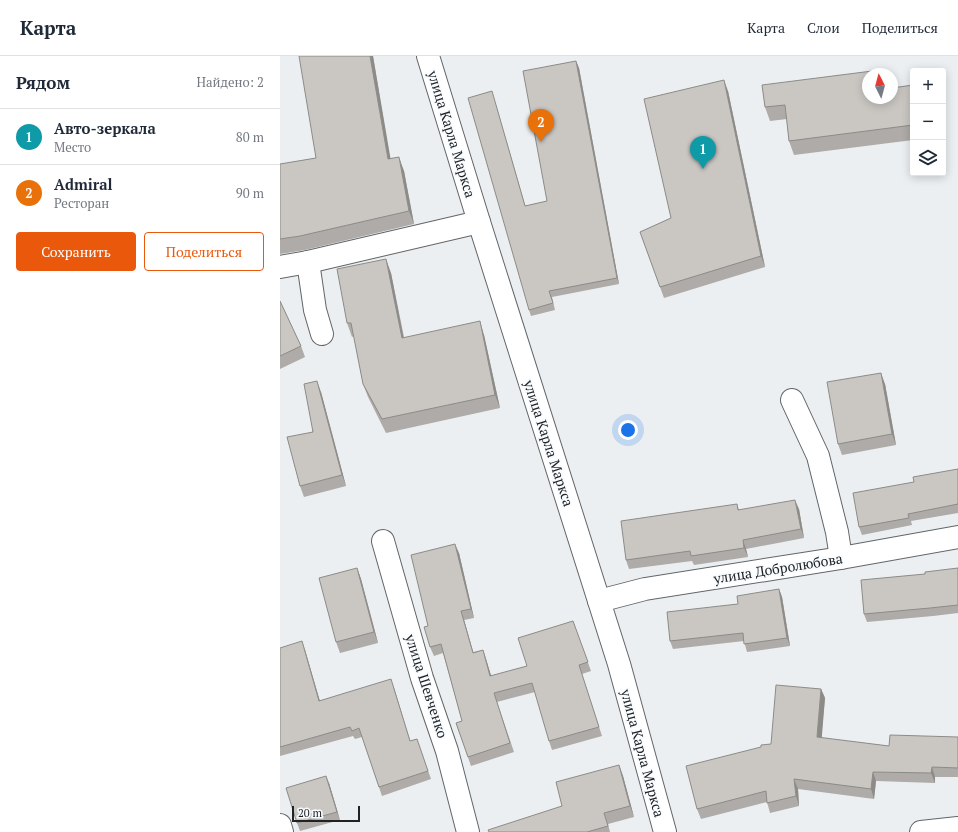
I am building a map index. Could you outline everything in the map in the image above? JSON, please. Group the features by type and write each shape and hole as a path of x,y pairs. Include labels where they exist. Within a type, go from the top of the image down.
{"street":[{"name":"улица Карла Маркса","path":"428,56 479,222 600,601 619,664 665,832"},
{"path":"280,267 308,262 479,222"},
{"path":"308,262 315,310 322,334"},
{"path":"792,400 818,456 837,532 841,558"},
{"name":"улица Добролюбова","path":"600,601 645,589 841,558 958,537"},
{"name":"улица Шевченко","path":"383,541 422,678 447,752 468,832"},
{"path":"280,825 282,832"},
{"path":"921,832 958,828"}],"building":[{"path":"299,56 370,56 388,159 399,157 409,211 300,236 280,239 280,164 316,158"},
{"path":"576,61 617,278 549,291 553,303 529,310 468,98 492,91 525,206 547,201 523,71"},
{"path":"862,72 862,104 898,104 898,87 910,85 910,125 789,141 785,105 765,107 762,85"},
{"path":"724,80 761,256 660,287 640,232 671,218 644,99"},
{"path":"386,259 402,338 480,321 495,395 382,419 363,384 351,323 347,323 337,269"},
{"path":"280,301 301,346 280,356"},
{"path":"881,373 892,434 838,444 827,382"},
{"path":"317,381 342,475 300,486 287,437 313,432 304,384"},
{"path":"958,469 958,504 908,514 909,518 859,527 853,493 914,482 913,477"},
{"path":"795,500 801,529 743,540 744,548 691,556 690,551 626,560 621,521 737,504 738,510"},
{"path":"455,544 471,609 461,611 473,653 483,650 490,676 527,666 518,638 573,621 588,662 579,665 599,727 549,741 532,683 494,693 510,743 468,757 456,723 462,721 441,644 430,647 424,627 428,626 411,555"},
{"path":"357,568 374,632 336,642 319,578"},
{"path":"958,568 958,605 864,614 861,580 925,574 925,572"},
{"path":"779,589 787,638 744,644 743,633 670,641 667,612 738,604 737,596"},
{"path":"302,641 319,701 391,679 410,741 417,739 428,771 379,787 359,728 352,731 350,727 280,747 280,648"},
{"path":"776,685 821,689 817,737 889,746 890,735 958,737 958,768 932,767 931,773 873,772 871,789 794,779 796,796 767,803 766,791 697,809 686,766 761,747 761,745 771,744"},
{"path":"619,765 630,806 604,813 608,826 587,832 489,832 488,830 562,806 556,782"},
{"path":"326,776 337,812 297,823 286,788"}],"place":[{"name":"Admiral","path":"541,142"},
{"name":"Авто-зеркала","path":"703,169"}]}
